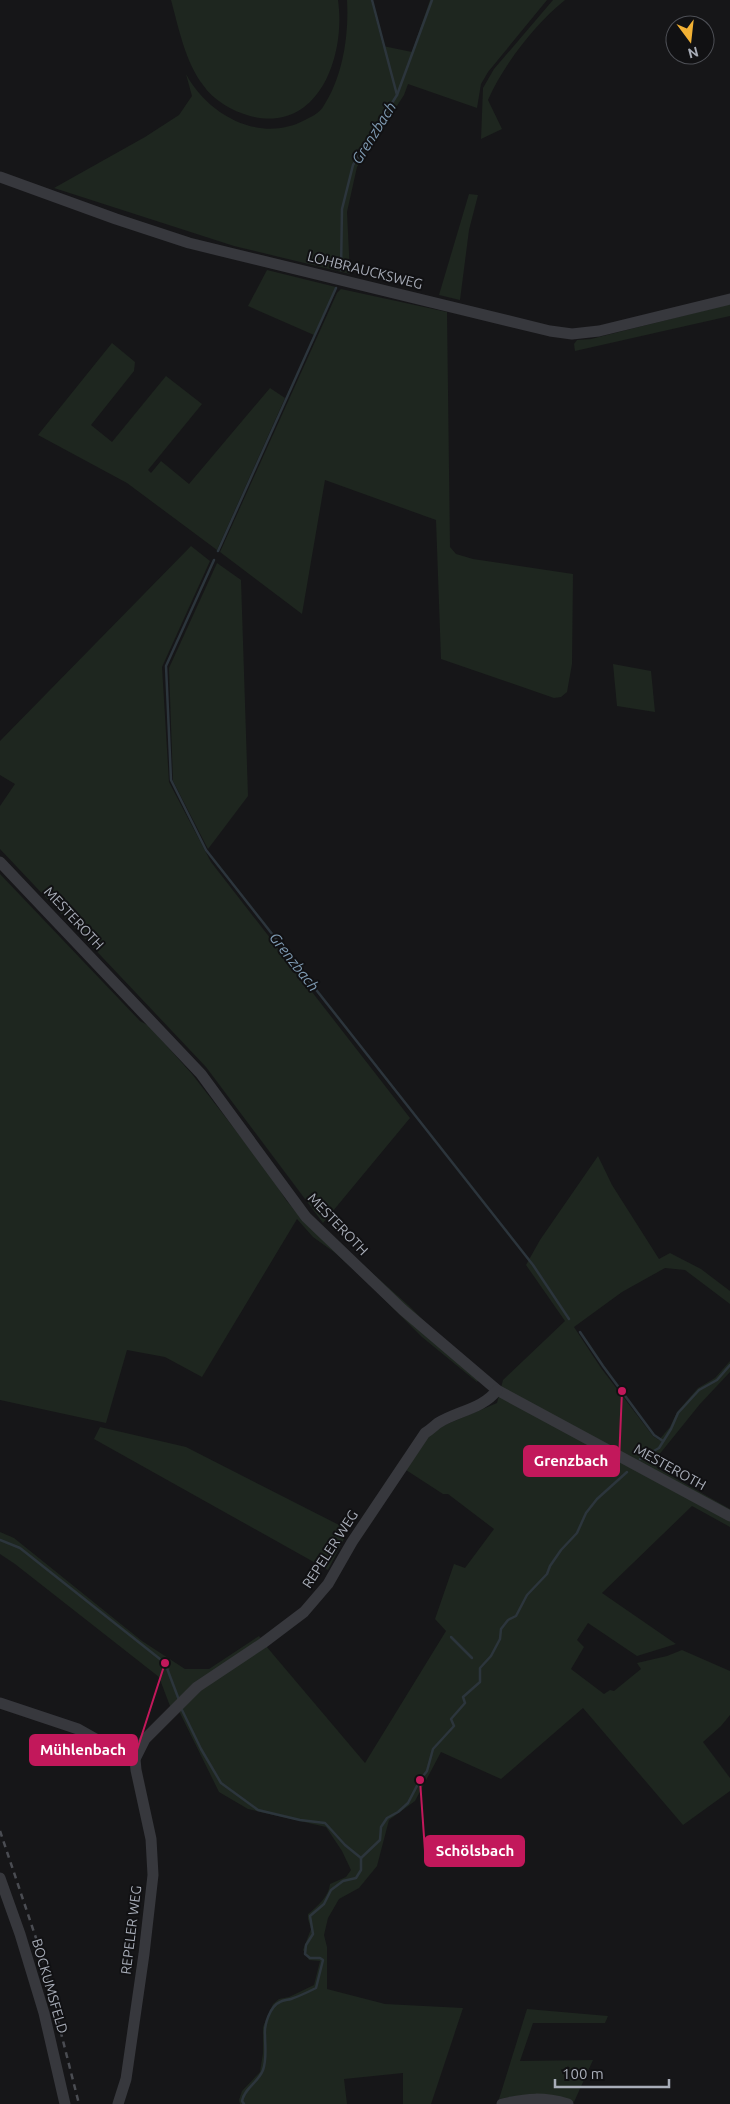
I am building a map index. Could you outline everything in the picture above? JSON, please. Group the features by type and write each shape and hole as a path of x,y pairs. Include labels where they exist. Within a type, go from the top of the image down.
{"street":[{"name":"LOHBRAUCKSWEG","path":"0,177 116,219 206,247 550,331 572,334 599,331 730,299"},
{"name":"MESTEROTH","path":"0,862 202,1074 306,1217 403,1310 497,1390 730,1516"},
{"name":"REPELER WEG","path":"118,2104 126,2079 153,1875 151,1840 135,1759 145,1739 197,1687 304,1612 328,1584 352,1542 426,1433 438,1423 483,1403 492,1397 497,1390"},
{"path":"0,1703 78,1728 126,1756 135,1759"},
{"name":"BOCKUMSFELD","path":"0,1878 20,1934 44,2013 65,2104"},
{"path":"502,2104 527,2098 550,2099 568,2104"}],"shaded area":[{"path":"171,0 338,0 337,44 332,66 323,85 310,102 294,113 274,118 250,116 230,108 212,95 197,76 183,44"},
{"path":"347,0 371,0 383,46 412,52 430,0 547,0 488,72 481,84 477,108 408,84 404,95 357,167 347,212 350,274 234,246 54,188 145,137 179,115 192,96 186,74 196,89 221,113 253,127 271,129 288,127 315,115 330,95 340,69 346,41"},
{"path":"553,0 565,0 543,20 521,46 502,73 488,100 502,129 481,139 483,88 494,69"},
{"path":"469,194 478,195 469,230 460,300 439,295"},
{"path":"267,270 336,287 314,335 248,306"},
{"path":"341,289 447,312 450,547 456,554 473,559 573,574 572,664 567,692 561,697 554,698 441,659 436,520 325,480 302,614 220,552 337,293"},
{"path":"730,304 730,316 575,351 574,344 577,340 591,339"},
{"path":"112,343 135,362 134,371 91,425 112,442 166,376 202,404 148,470 151,473 161,461 189,484 270,388 285,398 217,550 127,483 38,435"},
{"path":"191,546 210,561 162,667 169,782 211,862 410,1118 323,1223 206,1067 0,849 0,806 15,784 0,775 0,741"},
{"path":"217,563 241,580 248,796 208,849 173,781 169,668"},
{"path":"613,664 651,671 655,712 617,706"},
{"path":"0,874 140,1021 149,1026 192,1074 268,1172 286,1200 311,1229 341,1245 408,1305 466,1363 484,1373 477,1382 422,1337 366,1281 334,1252 313,1237 297,1219 202,1377 165,1357 127,1350 106,1423 0,1400"},
{"path":"598,1156 612,1185 659,1259 670,1253 701,1269 730,1291 730,1304 685,1270 665,1268 622,1292 574,1327 601,1368 653,1436 659,1440 670,1427 677,1412 698,1388 715,1378 730,1361 730,1372 700,1404 654,1461 657,1468 730,1509 730,1527 692,1506 602,1593 676,1644 637,1656 588,1623 577,1640 584,1647 571,1669 604,1694 610,1690 614,1691 641,1669 637,1663 667,1656 682,1650 730,1671 730,1715 703,1742 730,1778 730,1791 683,1825 583,1708 501,1779 441,1752 415,1801 389,1820 377,1866 359,1888 339,1899 328,1918 324,1935 327,1947 327,1989 385,2004 463,2008 431,2104 403,2104 403,2073 344,2079 347,2104 240,2104 239,2100 242,2091 260,2072 263,2053 263,2027 273,2004 279,1999 289,1997 314,1985 320,1961 309,1960 303,1950 311,1929 308,1914 325,1897 330,1884 346,1877 351,1870 342,1851 326,1827 248,1809 219,1792 178,1709 170,1706 159,1677 0,1554 0,1532 14,1538 142,1641 185,1669 209,1669 259,1636 262,1640 201,1688 266,1646 365,1763 446,1631 435,1619 454,1564 465,1568 494,1529 448,1494 443,1494 406,1470 429,1436 440,1427 497,1403 503,1380 565,1321 526,1265 540,1240"},
{"path":"100,1427 186,1447 343,1527 346,1535 328,1570 94,1439"},
{"path":"527,2009 608,2016 605,2023 533,2023 520,2061 593,2060 574,2102 537,2095 499,2099"}],"waterway":[{"path":"372,0 397,95"},
{"name":"Grenzbach","path":"341,270 342,209 353,165 397,95 432,0"},
{"name":"Grenzbach","path":"218,551 336,288"},
{"name":"Grenzbach","path":"214,560 166,666 171,780 206,850 533,1265 569,1319"},
{"name":"Grenzbach","path":"580,1332 654,1435 663,1441"},
{"path":"640,1459 659,1448 678,1413 699,1390 717,1380 730,1365"},
{"path":"244,2104 242,2101 244,2096 263,2070 266,2053 265,2031 273,2007 281,2001 294,1998 316,1988 323,1960 320,1958 310,1958 305,1954 306,1945 313,1934 310,1916 324,1904 331,1890 343,1881 356,1878 361,1870 361,1858 380,1840 381,1827 387,1818 398,1812 408,1803 427,1771 433,1749 454,1726 451,1719 465,1703 463,1697 480,1682 480,1668 491,1656 500,1639 501,1629 508,1620 516,1616 527,1595 547,1574 561,1550 577,1533 586,1513 597,1499 627,1472"},
{"path":"0,1540 20,1548 165,1663 179,1700"},
{"path":"451,1637 472,1658"},
{"path":"182,1710 201,1749 221,1783 258,1810 300,1820 325,1823 345,1845 361,1858"}],"railway":[{"path":"0,1831 40,1950 79,2104"}],"place":[{"name":"Grenzbach","path":"622,1391"},
{"name":"Mühlenbach","path":"165,1663"},
{"name":"Schölsbach","path":"420,1780"}]}
